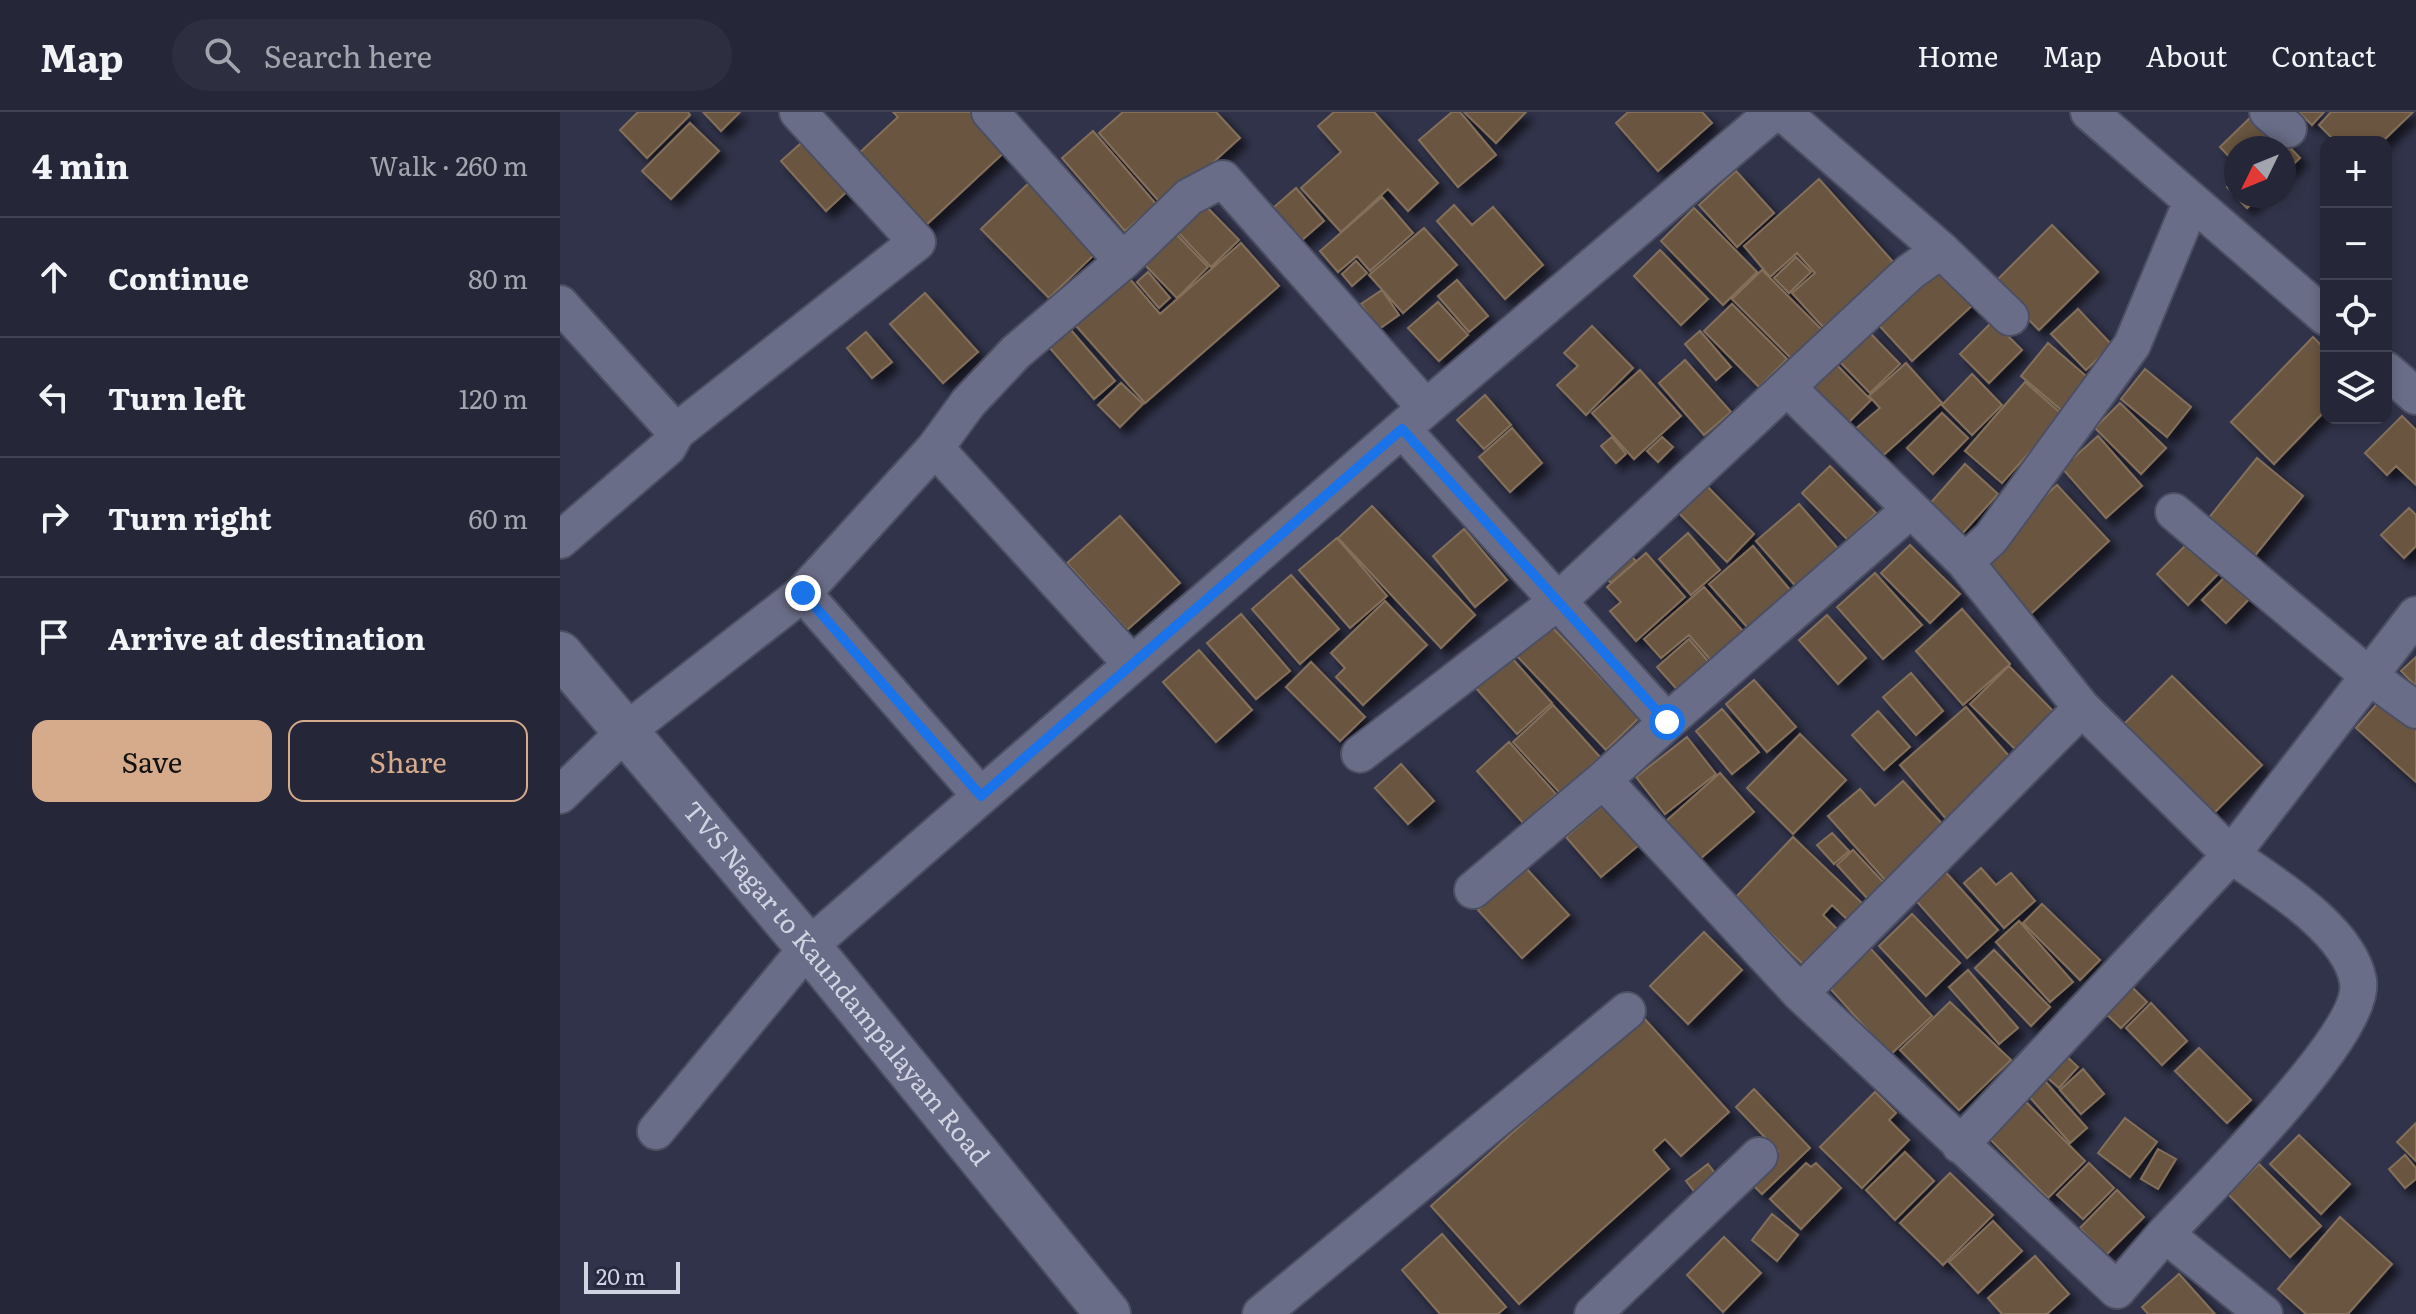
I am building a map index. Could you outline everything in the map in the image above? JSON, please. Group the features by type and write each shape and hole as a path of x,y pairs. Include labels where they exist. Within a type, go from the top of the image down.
{"street":[{"path":"560,540 668,447 676,432 917,242 798,112"},
{"path":"990,112 1123,261"},
{"path":"656,1131 808,947 1414,418 1774,112"},
{"path":"1782,112 1941,250 2010,317"},
{"path":"2089,112 2320,312"},
{"path":"560,795 625,732 803,593 935,448 968,403 1016,352 1123,261 1189,197 1223,179 1557,602 1667,722"},
{"path":"1965,562 1991,538 2132,345 2192,201"},
{"path":"1360,754 1557,602 1910,272 1941,250"},
{"path":"560,304 676,432"},
{"path":"2392,375 2416,396"},
{"path":"1603,780 1800,993 1960,1145 2107,1302 2326,1053 2355,1007 2358,981 2343,945 2288,894 2231,855 2082,708 1965,562 1787,387"},
{"path":"935,448 1132,664"},
{"path":"1473,890 1910,510"},
{"path":"2174,512 2369,676 2416,710"},
{"path":"803,593 981,796"},
{"path":"1960,1145 2231,855 2416,615"},
{"name":"TVS Nagar to Kaundampalayam Road","path":"560,654 808,947 1108,1314"},
{"path":"1800,993 2082,708"},
{"path":"1261,1314 1627,1011"},
{"path":"1593,1314 1759,1156"},
{"path":"2165,1234 2264,1314"}],"building":[{"path":"638,112 688,112 690,115 647,158 620,130"},
{"path":"703,112 740,112 721,131"},
{"path":"893,112 979,112 1011,146 924,227 857,155 898,117"},
{"path":"1123,112 1216,112 1240,138 1164,207 1099,133"},
{"path":"1334,112 1374,112 1438,183 1408,211 1388,189 1341,232 1301,188 1341,152 1318,126"},
{"path":"1452,112 1460,112 1496,155 1458,187 1419,140"},
{"path":"1464,112 1526,112 1496,143"},
{"path":"1628,112 1702,112 1712,123 1658,171 1616,123"},
{"path":"2256,112 2279,136 2231,136"},
{"path":"2299,112 2324,112 2312,125"},
{"path":"2331,112 2413,112 2388,136 2330,136 2319,125"},
{"path":"690,123 719,151 671,199 642,171"},
{"path":"1093,131 1156,204 1125,231 1062,158"},
{"path":"809,136 854,185 826,211 781,161"},
{"path":"1736,171 1774,213 1737,247 1699,205"},
{"path":"1036,176 1096,253 1049,298 981,229"},
{"path":"1819,179 1895,264 1823,327 1792,293 1815,273 1797,253 1770,277 1744,246"},
{"path":"1296,188 1324,221 1294,247 1265,215"},
{"path":"1382,197 1413,233 1370,271 1357,256 1338,272 1320,251"},
{"path":"1200,200 1239,240 1211,267 1173,227"},
{"path":"1454,205 1472,225 1493,207 1543,265 1505,299 1437,221"},
{"path":"1694,208 1757,272 1723,305 1661,241"},
{"path":"2052,225 2098,272 2039,330 1993,284"},
{"path":"1424,228 1457,265 1403,313 1369,275"},
{"path":"1175,233 1208,267 1177,298 1144,264"},
{"path":"1241,243 1279,286 1145,403 1069,318 1123,271 1160,314"},
{"path":"1660,250 1708,299 1681,325 1634,276"},
{"path":"1796,257 1811,272 1789,293 1774,278"},
{"path":"1356,261 1367,273 1352,286 1342,274"},
{"path":"1938,262 1975,303 1912,361 1874,320"},
{"path":"1762,270 1822,330 1792,359 1732,299"},
{"path":"1148,272 1170,298 1159,308 1137,282"},
{"path":"1457,280 1488,316 1469,332 1438,296"},
{"path":"1382,290 1399,315 1379,329 1361,304"},
{"path":"925,293 978,352 943,383 890,324"},
{"path":"1438,302 1468,335 1439,361 1408,328"},
{"path":"1732,304 1787,359 1759,387 1704,331"},
{"path":"2078,309 2112,345 2086,370 2051,334"},
{"path":"1993,321 2022,350 1989,383 1960,354"},
{"path":"1064,322 1115,381 1094,399 1043,340"},
{"path":"1592,326 1633,368 1586,415 1557,385 1578,366 1564,353"},
{"path":"1700,331 1731,367 1716,380 1685,344"},
{"path":"866,332 892,362 872,378 847,348"},
{"path":"1870,333 1900,364 1870,393 1840,362"},
{"path":"2313,337 2320,344 2320,416 2274,464 2231,422"},
{"path":"2048,343 2093,382 2066,414 2021,376"},
{"path":"1828,356 1871,400 1843,428 1799,384"},
{"path":"1685,360 1731,412 1704,435 1659,383"},
{"path":"1906,363 1942,403 1879,459 1853,431 1880,408 1869,396"},
{"path":"2145,369 2191,407 2167,437 2121,399"},
{"path":"1640,370 1681,416 1634,459 1592,413"},
{"path":"1972,374 2002,405 1972,435 1942,405"},
{"path":"2025,382 2063,415 2002,483 1965,451"},
{"path":"1121,383 1143,404 1120,427 1098,405"},
{"path":"1485,395 1511,425 1484,449 1457,420"},
{"path":"2120,403 2166,448 2141,474 2095,428"},
{"path":"1942,413 1968,438 1933,474 1907,448"},
{"path":"2402,416 2416,430 2416,485 2396,466 2387,475 2365,453"},
{"path":"1512,428 1542,463 1510,492 1479,457"},
{"path":"2098,436 2142,486 2106,518 2062,468"},
{"path":"1612,437 1626,454 1616,463 1601,446"},
{"path":"1662,437 1673,447 1658,462 1647,451"},
{"path":"2257,458 2303,496 2253,558 2207,520"},
{"path":"1965,464 1998,494 1960,536 1927,507"},
{"path":"1830,466 1876,513 1848,540 1802,493"},
{"path":"1699,478 1754,534 1727,562 1671,505"},
{"path":"2057,485 2109,541 2022,622 1970,566"},
{"path":"1799,504 1841,552 1799,590 1756,541"},
{"path":"1372,506 1475,615 1441,648 1338,538"},
{"path":"2409,508 2416,515 2416,546 2404,558 2381,535"},
{"path":"1120,516 1180,583 1127,630 1067,563"},
{"path":"1464,529 1507,580 1475,607 1433,556"},
{"path":"1688,533 1720,570 1691,595 1659,559"},
{"path":"1337,538 1387,596 1350,628 1299,570"},
{"path":"2192,539 2223,569 2188,605 2157,574"},
{"path":"1910,545 1960,594 1930,623 1881,573"},
{"path":"1753,546 1791,591 1748,628 1709,584"},
{"path":"1623,548 1636,561 1611,583 1599,570"},
{"path":"1646,553 1685,597 1636,641 1610,611 1621,602 1607,587"},
{"path":"2230,572 2254,594 2226,623 2202,600"},
{"path":"1875,573 1922,625 1883,659 1837,607"},
{"path":"1291,575 1339,629 1300,664 1252,609"},
{"path":"1704,587 1749,638 1716,666 1689,635 1661,658 1644,639"},
{"path":"1385,601 1427,645 1363,705 1336,677 1345,668 1331,653"},
{"path":"1962,609 2010,664 1963,705 1916,651"},
{"path":"1241,614 1290,671 1256,699 1207,643"},
{"path":"1827,615 1866,658 1838,684 1799,640"},
{"path":"1550,625 1639,718 1606,750 1517,656"},
{"path":"1689,639 1713,667 1682,695 1657,667"},
{"path":"1199,650 1252,710 1216,742 1163,682"},
{"path":"1510,656 1552,703 1517,734 1475,687"},
{"path":"2416,657 2416,686 2401,671"},
{"path":"1311,662 1365,717 1340,741 1286,687"},
{"path":"2009,666 2053,711 2015,749 1970,704"},
{"path":"1911,673 1943,711 1916,735 1883,697"},
{"path":"2172,676 2262,765 2210,817 2120,728"},
{"path":"1754,680 1796,727 1767,752 1726,704"},
{"path":"2382,698 2416,729 2416,782 2356,728"},
{"path":"1553,705 1600,757 1560,793 1513,742"},
{"path":"1966,707 2015,763 1948,821 1900,765"},
{"path":"1722,709 1759,752 1732,774 1696,731"},
{"path":"1878,711 1910,747 1884,770 1852,735"},
{"path":"1800,734 1846,780 1793,834 1747,788"},
{"path":"1687,737 1716,774 1665,814 1636,777"},
{"path":"1509,742 1556,794 1524,824 1477,771"},
{"path":"1401,764 1434,801 1408,824 1375,788"},
{"path":"1720,773 1754,812 1700,859 1666,821"},
{"path":"1903,781 1946,828 1886,881 1828,816 1860,789 1875,806"},
{"path":"1604,804 1639,845 1601,877 1566,837"},
{"path":"1832,833 1849,851 1834,864 1817,845"},
{"path":"1793,837 1864,905 1849,921 1832,905 1823,915 1841,933 1807,968 1735,898"},
{"path":"1853,850 1884,883 1867,898 1837,865"},
{"path":"1525,867 1569,915 1522,958 1478,910"},
{"path":"1942,868 1998,930 1967,958 1912,896"},
{"path":"1981,868 1996,885 2011,873 2035,901 2004,928 1964,883"},
{"path":"2042,904 2100,960 2080,980 2023,923"},
{"path":"1912,914 1960,963 1926,996 1879,946"},
{"path":"2019,921 2073,982 2050,1002 1996,942"},
{"path":"1704,932 1742,970 1688,1024 1650,986"},
{"path":"1870,948 1932,1016 1890,1055 1828,986"},
{"path":"1994,950 2050,1007 2031,1026 1975,968"},
{"path":"1968,970 2018,1028 1999,1044 1949,987"},
{"path":"2126,981 2147,1002 2121,1028 2100,1008"},
{"path":"1950,1002 2011,1060 1959,1110 1900,1050"},
{"path":"2151,1003 2187,1041 2162,1065 2126,1028"},
{"path":"1642,1016 1729,1112 1681,1156 1665,1139 1653,1150 1669,1169 1519,1304 1431,1206"},
{"path":"2199,1048 2251,1100 2227,1123 2175,1071"},
{"path":"2061,1051 2078,1067 2059,1088 2041,1072"},
{"path":"2083,1069 2104,1094 2081,1114 2060,1090"},
{"path":"2044,1080 2087,1128 2070,1143 2027,1094"},
{"path":"1754,1089 1810,1148 1762,1194 1748,1180 1778,1151 1736,1107"},
{"path":"1875,1092 1896,1113 1889,1120 1909,1140 1862,1188 1820,1147"},
{"path":"2022,1098 2085,1161 2048,1198 1986,1135"},
{"path":"2125,1118 2157,1142 2130,1177 2098,1153"},
{"path":"2416,1123 2416,1161 2397,1142"},
{"path":"2299,1135 2350,1184 2321,1214 2270,1164"},
{"path":"2158,1149 2176,1159 2158,1189 2141,1179"},
{"path":"1905,1152 1934,1181 1895,1220 1866,1190"},
{"path":"2405,1155 2416,1168 2416,1179 2405,1188 2389,1169"},
{"path":"1806,1163 1811,1167 1816,1163 1841,1188 1801,1229 1770,1199"},
{"path":"2089,1163 2114,1188 2083,1219 2057,1195"},
{"path":"1708,1164 1725,1186 1703,1203 1686,1181"},
{"path":"2259,1164 2321,1226 2290,1257 2228,1194"},
{"path":"1950,1173 1993,1215 1943,1265 1900,1223"},
{"path":"2117,1190 2144,1217 2106,1255 2080,1228"},
{"path":"1772,1214 1798,1235 1777,1261 1752,1240"},
{"path":"2340,1217 2392,1264 2348,1314 2306,1314 2278,1289"},
{"path":"1993,1221 2022,1251 1978,1293 1949,1262"},
{"path":"1442,1234 1506,1307 1498,1314 1440,1314 1402,1270"},
{"path":"1724,1237 1761,1273 1723,1312 1687,1275"},
{"path":"2035,1256 2069,1294 2047,1314 2002,1314 1988,1298"},
{"path":"2179,1274 2215,1314 2148,1314 2142,1307"}],"route":[{"path":"803,593 981,796 1402,429 1667,722"}]}
